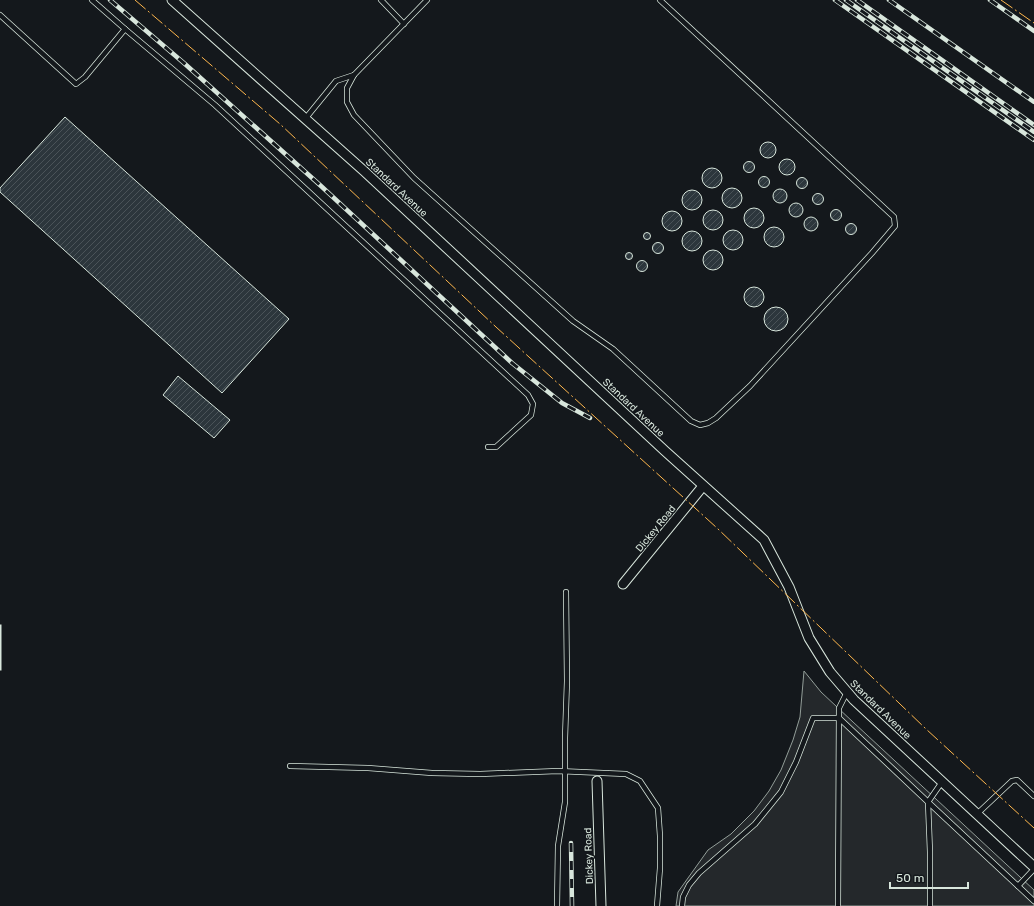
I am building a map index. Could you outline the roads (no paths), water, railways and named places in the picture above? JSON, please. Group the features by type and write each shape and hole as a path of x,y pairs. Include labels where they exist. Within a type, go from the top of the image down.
{"street":[{"name":"Standard Avenue","path":"175,1 364,171 764,540 789,587 809,638 830,672 854,700 1034,868"},
{"name":"Dickey Road","path":"623,584 704,486"},
{"name":"Dickey Road","path":"596,781 601,906"}],"lane":[{"path":"92,0 215,105 528,396 533,404 531,415 496,448 488,447"},
{"path":"381,0 404,24"},
{"path":"427,0 354,75 346,88 346,102 354,115 414,178 573,321 613,348 691,421 700,425 708,423 716,418 750,386 895,226 894,217 660,0"},
{"path":"0,15 76,84 85,77 125,29"},
{"path":"305,119 336,81 354,75"},
{"path":"557,906 558,846 565,802 566,771 566,592"},
{"path":"838,906 838,708 847,692"},
{"path":"682,906 683,896 689,885 699,873 755,824 781,792 796,762 813,718 838,718 1034,901"},
{"path":"290,766 368,768 432,773 480,774 566,771 626,774 640,781 658,808 660,868 657,906"},
{"path":"976,814 1012,781 1017,780 1034,796"},
{"path":"930,906 928,802 942,782"},
{"path":"1018,886 1034,868"}],"railway":[{"path":"110,0 185,64 321,186 512,363 562,403 590,418"},
{"path":"835,0 1034,140"},
{"path":"846,0 1034,132"},
{"path":"857,0 1034,125"},
{"path":"889,0 1034,102"},
{"path":"990,0 1034,31"},
{"path":"571,843 572,906"}]}
